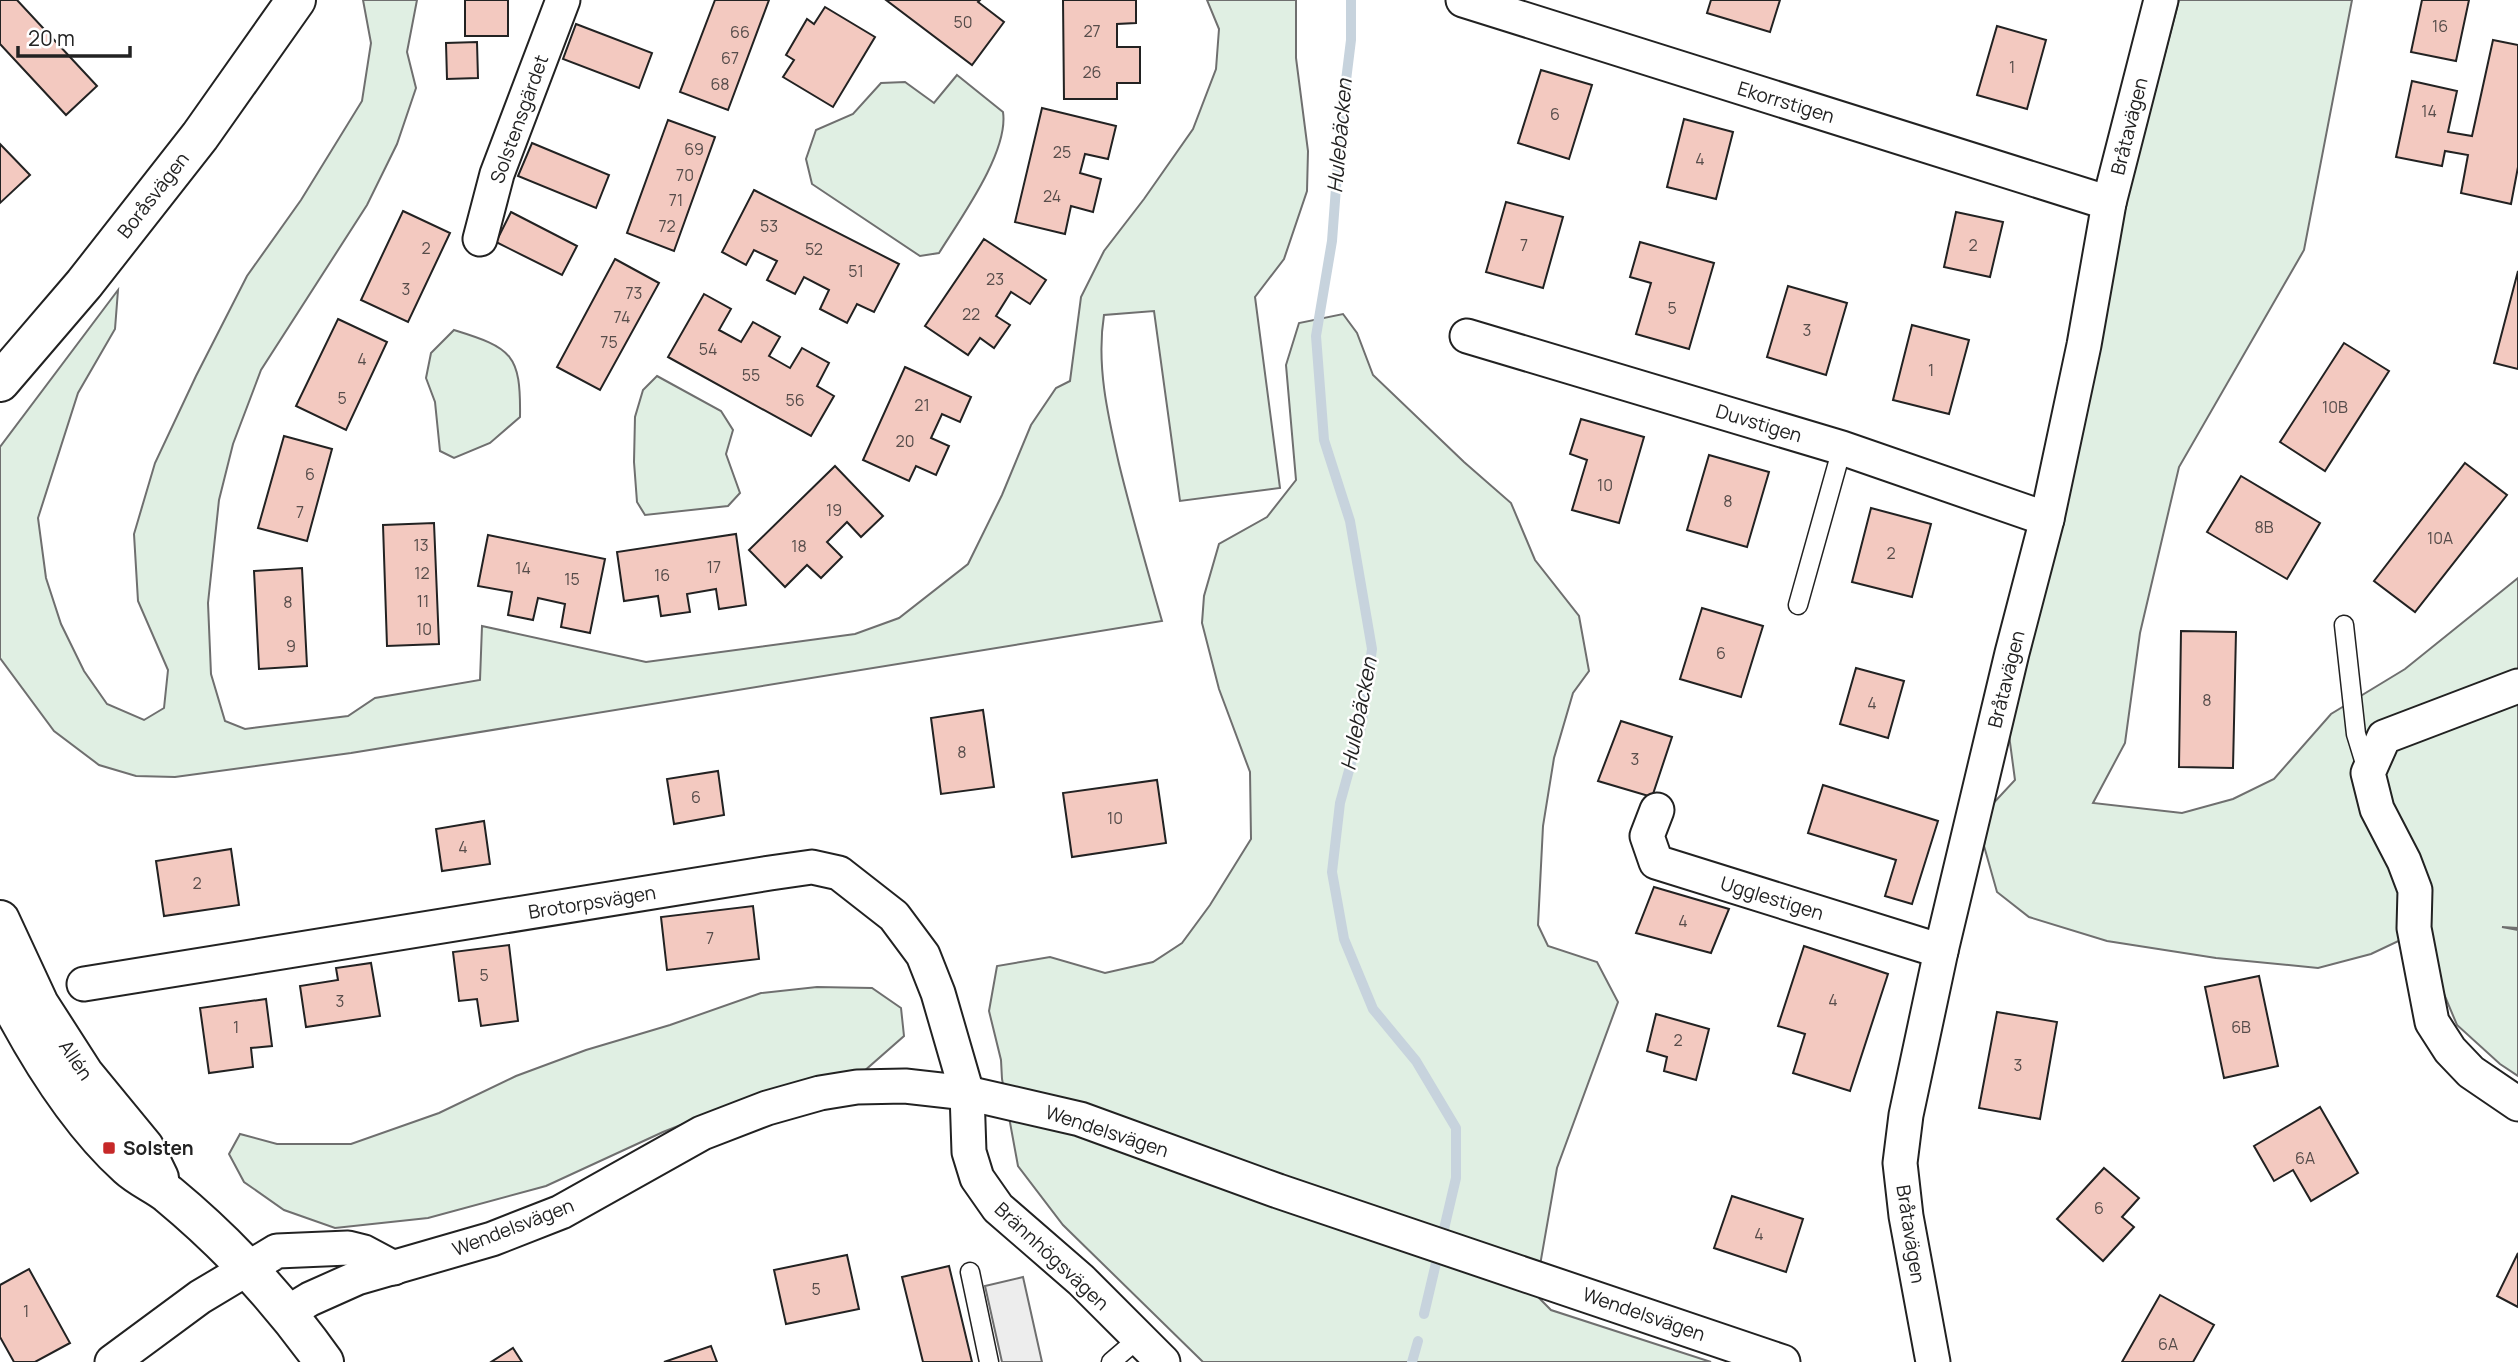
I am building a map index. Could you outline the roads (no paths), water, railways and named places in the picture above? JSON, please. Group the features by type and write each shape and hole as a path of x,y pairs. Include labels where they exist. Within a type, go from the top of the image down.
{"street":[{"name":"Boråsvägen","path":"0,382 84,285 200,136 296,0"},
{"name":"Solstensgärdet","path":"480,239 497,174 563,0"},
{"name":"Ekorrstigen","path":"1463,0 2109,203"},
{"name":"Bråtavägen","path":"1933,1362 1906,1216 1900,1163 1906,1115 1941,951 2012,653 2048,519 2084,345 2109,203 2161,0"},
{"name":"Duvstigen","path":"1467,336 1842,448 2048,519"},
{"path":"2518,686 2384,737 2368,773 2377,809 2404,861 2415,890 2414,928 2432,1022 2450,1050 2471,1072 2518,1104"},
{"name":"Ugglestigen","path":"1657,810 1647,836 1656,862 1941,951"},
{"name":"Brotorpsvägen","path":"84,984 812,867 839,873 894,916 923,955 939,993 967,1093"},
{"name":"Allén","path":"0,920 39,1004 84,1074 144,1147 166,1192"},
{"name":"Allén","path":"0,983 40,1057 109,1147 130,1169 166,1192 246,1268 287,1313 324,1362"},
{"name":"Wendelsvägen","path":"287,1313 338,1286 492,1239 561,1212 702,1133 767,1108 820,1093 858,1087 905,1086 967,1093 1080,1119 1359,1219 1783,1362"},
{"name":"Brännhögsvägen","path":"967,1093 969,1152 977,1178 998,1208 1081,1280 1163,1362"},
{"path":"112,1362 200,1297 277,1251 348,1248 364,1252 394,1268"}],"lane":[{"path":"1798,606 1842,448"},
{"path":"2344,625 2356,734 2368,773"},
{"path":"970,1272 989,1362"},
{"path":"1111,1362 1139,1338"}],"waterway":[{"name":"Hulebäcken","path":"1351,0 1351,40 1341,121 1332,241 1316,336 1324,440 1350,521 1372,649 1361,727 1340,803 1332,872 1344,939 1373,1009 1416,1061 1456,1128 1456,1178 1424,1314"},
{"name":"Hulebäcken","path":"1412,1362 1418,1341"}],"place":[{"name":"Solsten","path":"109,1148"}]}
